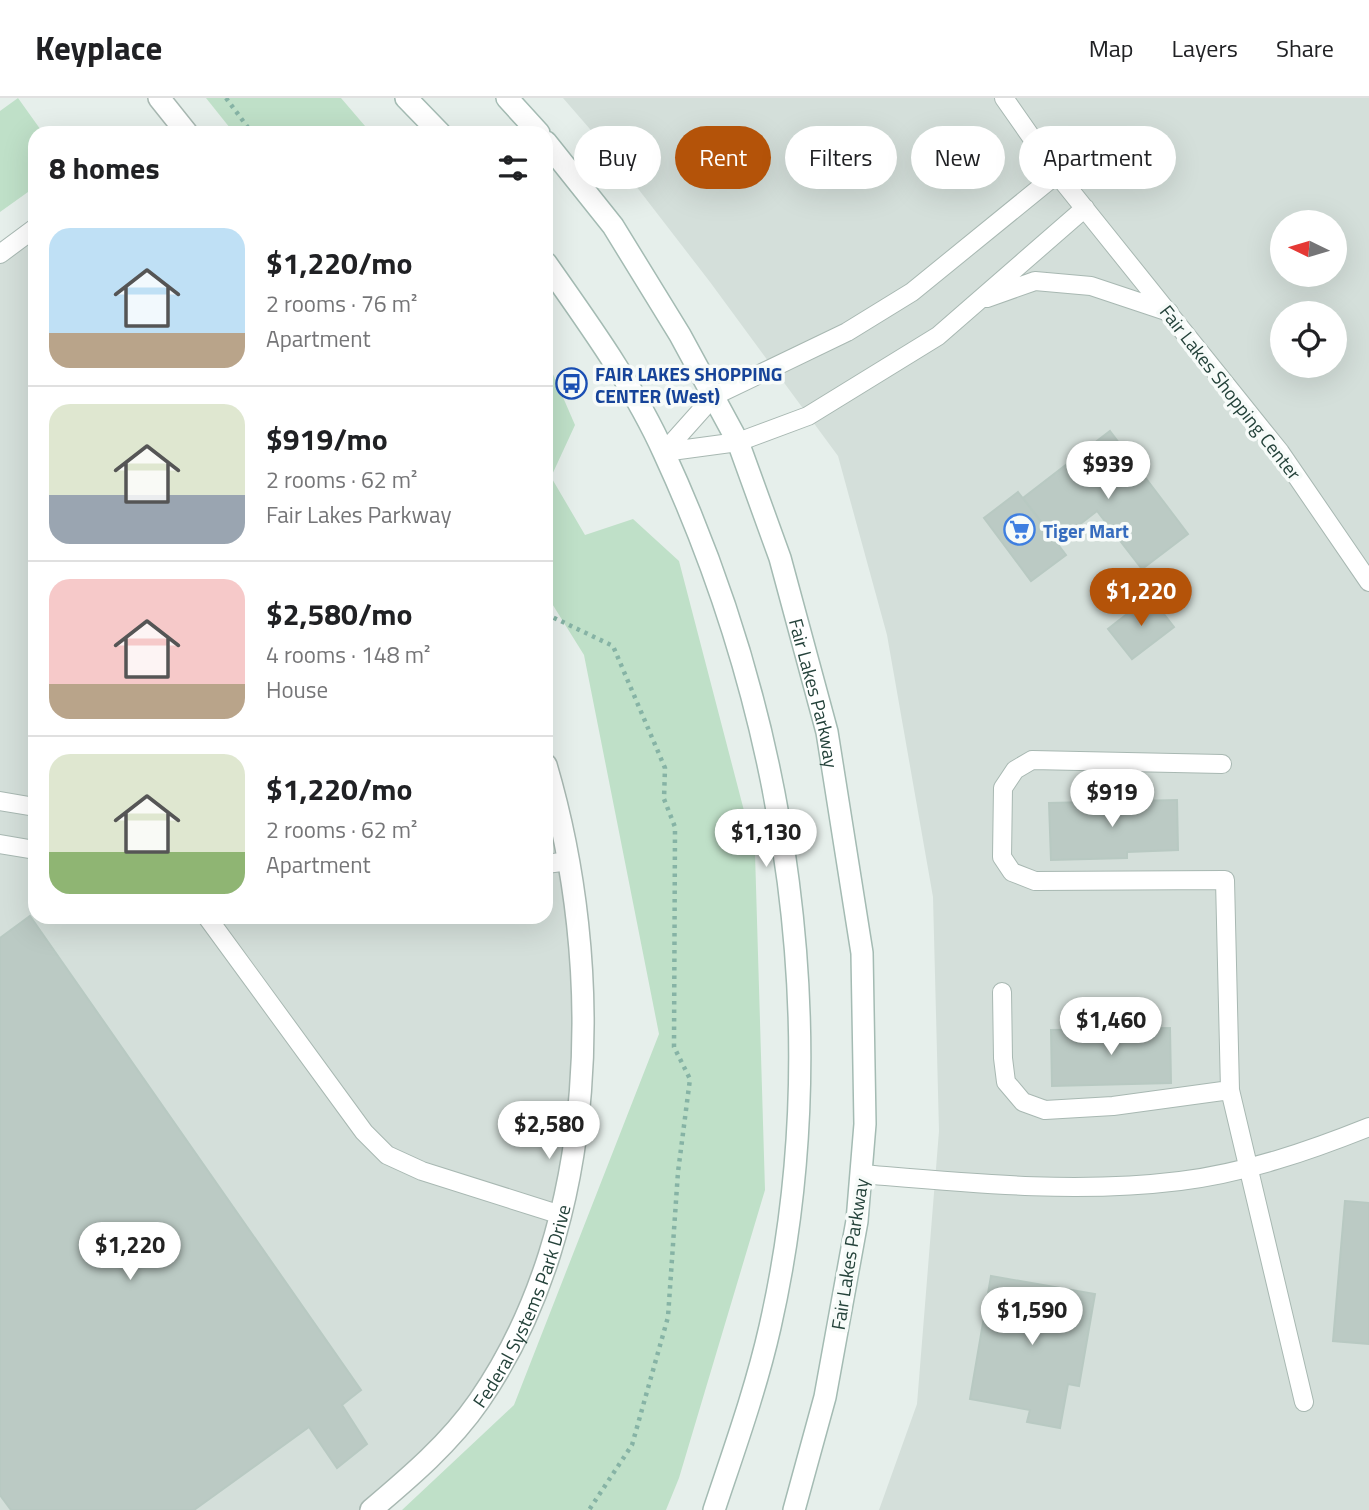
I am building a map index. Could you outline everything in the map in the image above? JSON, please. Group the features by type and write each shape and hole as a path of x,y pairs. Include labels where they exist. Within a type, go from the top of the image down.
{"main road":[{"path":"159,98 176,126"},
{"path":"406,98 433,126"},
{"path":"508,98 533,126"},
{"name":"Fair Lakes Parkway","path":"553,151 613,226 714,396 738,442 780,558 827,732 848,849 862,953 865,1125 862,1174 857,1221 825,1397 794,1510"},
{"path":"553,274 630,391 664,452 721,597 749,682 776,803 793,918 800,1065 789,1208 769,1328 714,1510"},
{"name":"Federal Systems Park Drive","path":"371,1510 435,1452 478,1402 527,1317 561,1215 572,1153 582,1020 580,940 569,860 553,794"}],"lane":[{"name":"Fair Lakes Shopping Center","path":"1004,98 1024,126"},
{"path":"664,452 714,396 847,332 912,292 1039,189"},
{"name":"Fair Lakes Shopping Center","path":"1069,189 1286,461 1369,582"},
{"path":"664,452 738,442 808,416 938,336 1085,208"},
{"path":"0,254 28,233"},
{"path":"977,302 1035,281 1091,286 1169,312"},
{"path":"1222,764 1032,760 1015,770 1003,788 1002,857 1012,872 1035,881 1225,880 1230,1090 1304,1402"},
{"path":"0,801 28,806"},
{"path":"0,844 28,849"},
{"path":"553,863 569,860"},
{"path":"212,924 364,1132 387,1155 454,1182 561,1215"},
{"path":"1002,992 1006,1082 1023,1102 1045,1110 1113,1106 1230,1090"},
{"path":"862,1174 1026,1186 1103,1186 1182,1181 1317,1148 1369,1127"}],"path":[{"path":"226,98 247,126"},
{"path":"553,617 613,646 665,768 664,799 675,827 674,1046 690,1079 678,1172 668,1317 632,1445 589,1510"}],"shaded area":[{"path":"563,98 1369,98 1369,1510 879,1510 917,1404 939,1131 933,897 887,635 838,456 638,189 661,189 661,126 587,126"},
{"path":"28,233 28,924 553,924 553,815 582,1020 561,1215 478,1402 370,1510 0,1510 0,254"}],"green space":[{"path":"18,98 38,126 28,126 28,192 0,212 0,111"},
{"path":"206,98 341,98 365,126 228,126"},
{"path":"553,374 575,425 553,473"},
{"path":"553,480 585,535 633,519 679,561 755,853 765,1190 679,1478 666,1510 402,1510 514,1405 659,1034 584,655 553,605"}],"building":[{"path":"1110,431 1188,534 1142,569 1097,511 1057,542 1023,498"},
{"name":"Tiger Mart","path":"1018,492 1066,555 1031,581 984,518"},
{"path":"1150,596 1174,627 1132,659 1108,629"},
{"path":"1177,800 1178,850 1127,852 1127,858 1051,860 1049,803"},
{"path":"28,917 28,924 36,924 361,1390 342,1405 367,1444 337,1468 309,1427 194,1510 11,1510 0,1495 0,938"},
{"path":"1170,1028 1171,1083 1052,1086 1051,1030"},
{"path":"1345,1201 1369,1203 1369,1344 1333,1341"},
{"path":"991,1276 1095,1294 1079,1386 1068,1384 1060,1428 1027,1422 1030,1410 970,1399"}],"place":[{"name":"FAIR LAKES SHOPPING CENTER (West)","path":"572,384"},
{"name":"Tiger Mart","path":"1020,530"}]}
